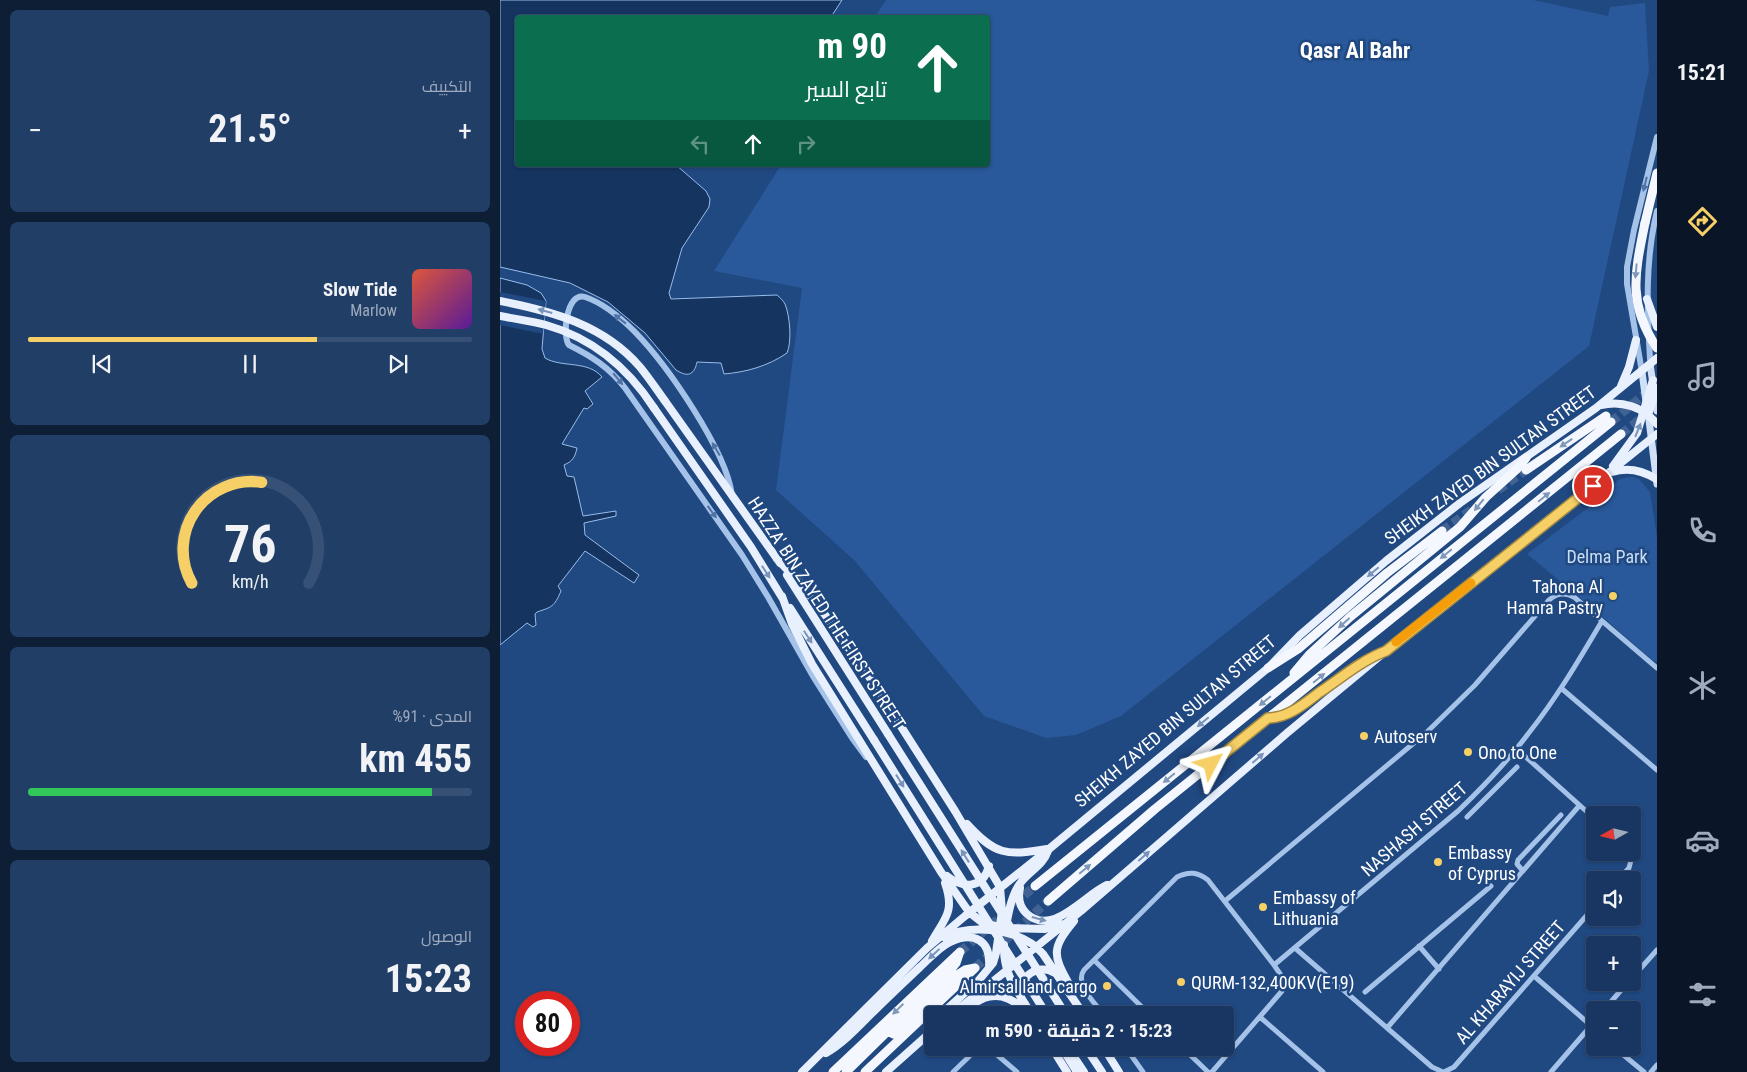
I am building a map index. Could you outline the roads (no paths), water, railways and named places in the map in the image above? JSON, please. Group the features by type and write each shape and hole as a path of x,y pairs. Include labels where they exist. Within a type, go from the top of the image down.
{"highway":[{"path":"1657,173 1636,266 1636,292 1639,309 1645,326 1657,348"},
{"name":"SHEIKH ZAYED BIN SULTAN STREET","path":"1035,886 1609,419 1526,470"},
{"path":"1048,901 1155,809 1621,434"},
{"path":"1290,680 1298,666 1310,654 1372,598 1460,527 1491,492 1517,469 1526,458"},
{"path":"1268,668 1298,649 1401,561 1442,531"},
{"path":"1268,718 1276,718 1293,711 1359,665 1386,651"},
{"path":"833,1072 960,952 952,968 846,1072"},
{"path":"854,1072 957,975 965,970 975,968 865,1072"}],"main road":[{"path":"1647,299 1657,327"},
{"name":"HAZZA' BIN ZAYED THE FIRST STREET","path":"500,301 553,313 575,321 615,344 632,359 665,401 777,559 1060,1006"},
{"name":"HAZZA' BIN ZAYED THE FIRST STREET","path":"500,316 550,326 589,344 608,356 641,389 751,547 1041,1006"},
{"path":"1619,389 1629,367 1636,340"},
{"path":"1652,360 1657,411"},
{"name":"SHEIKH ZAYED BIN SULTAN STREET","path":"802,1072 927,948 1268,668 1300,635 1386,561 1460,503 1596,408 1642,372 1652,360"},
{"path":"1642,372 1655,387"},
{"path":"1642,372 1646,414 1654,437 1657,481"},
{"path":"1646,402 1655,387"},
{"path":"1608,474 1634,439 1646,414 1655,387"},
{"path":"1596,408 1620,403 1636,407 1657,424"},
{"path":"963,1006 1081,911 1286,733 1654,437"},
{"path":"1608,474 1615,471 1630,470 1645,473 1657,481"},
{"path":"777,559 808,593 846,644 989,866 1000,887 1003,951 1006,971 1025,1006"},
{"path":"782,596 805,651 873,765 941,872 969,912 983,923 1025,940 1037,947 1078,1006"},
{"path":"955,811 983,840 996,849 1019,854 1049,849"},
{"path":"950,1006 989,969 996,953 1012,900 1022,881 1042,862 1049,849"},
{"path":"941,872 956,882 968,885 976,883 983,878 989,866"},
{"path":"927,948 944,924 950,910 949,893 941,872"},
{"path":"1022,881 1019,893 1021,906 1030,917 1046,921 1058,918 1096,890 1114,882"},
{"path":"927,948 943,938 960,931 1040,930 1050,928 1058,926 1081,911"},
{"path":"1080,1006 1060,968 1056,952 1059,941 1081,911"},
{"path":"816,1058 838,1046 890,995 949,942 964,938 980,940 987,948 989,969"},
{"path":"1021,998 1022,984 1030,973 1044,969 1057,974"},
{"path":"966,1006 987,997 998,996 1006,997 1020,1006"},
{"path":"886,1072 924,1038"},
{"path":"1057,1056 1067,1072"},
{"path":"1067,1056 1077,1072"},
{"path":"1073,1056 1084,1072"},
{"path":"1092,1056 1102,1072"},
{"path":"1109,1056 1119,1072"}],"street":[{"path":"1642,372 1627,284 1627,267 1657,137"},
{"path":"1652,360 1647,299 1649,249 1657,211"},
{"path":"732,495 727,473 718,453 686,399 650,349 628,326 605,308 585,297 573,300 570,305 565,336 566,342 598,361 612,373 624,388 742,555 814,678 852,738 873,765"},
{"path":"1225,902 1427,732 1475,685 1552,598 1563,594 1571,595 1657,668"},
{"name":"NASHASH STREET","path":"1274,965 1458,811 1486,784 1516,749 1561,688 1602,621"},
{"path":"1561,688 1657,770"},
{"path":"1516,749 1586,812"},
{"path":"1467,817 1517,767"},
{"path":"1486,784 1493,791"},
{"path":"1387,1028 1579,806"},
{"path":"1523,871 1517,864 1518,860 1561,815"},
{"path":"1547,830 1552,838"},
{"path":"1098,1006 1081,982 1082,973 1172,881 1183,874 1190,873 1203,876 1274,965 1283,977 1285,984 1282,991 1212,1072"},
{"path":"1365,992 1491,886"},
{"name":"AL KHARAYIJ STREET","path":"1295,948 1436,1070 1443,1072 1454,1067 1586,916"},
{"path":"1419,946 1439,969"},
{"path":"1641,968 1657,950"},
{"path":"1094,960 1141,1006"},
{"path":"1534,976 1586,1022"},
{"path":"1612,1001 1620,991"},
{"path":"1260,1017 1323,1072"},
{"path":"1551,1072 1586,1035"},
{"path":"953,1072 970,1056"},
{"path":"998,1056 1016,1072"},
{"path":"1132,1056 1143,1072"},
{"path":"1191,1056 1208,1072"},
{"path":"1625,1056 1644,1072"},
{"path":"1650,1072 1657,1065"}],"tunnel":[{"path":"1611,422 1657,384"},
{"path":"1621,434 1644,416"},
{"path":"1498,490 1526,470"},
{"path":"1442,531 1475,507"},
{"path":"1014,904 1035,886"},
{"path":"975,968 1048,901"},
{"path":"960,952 1005,913"}],"place":[{"name":"Tahona Al Hamra Pastry","path":"1613,596"},
{"name":"Autoserv","path":"1364,736"},
{"name":"Ono to One","path":"1468,752"},
{"name":"Embassy of Cyprus","path":"1438,862"},
{"name":"Embassy of Lithuania","path":"1263,907"},
{"name":"QURM-132,400KV(E19)","path":"1181,982"},
{"name":"Almirsal land cargo","path":"1107,986"}],"district":[{"name":"Qasr Al Bahr","path":"1355,50"}],"park label":[{"name":"Delma Park","path":"1607,556"}]}
